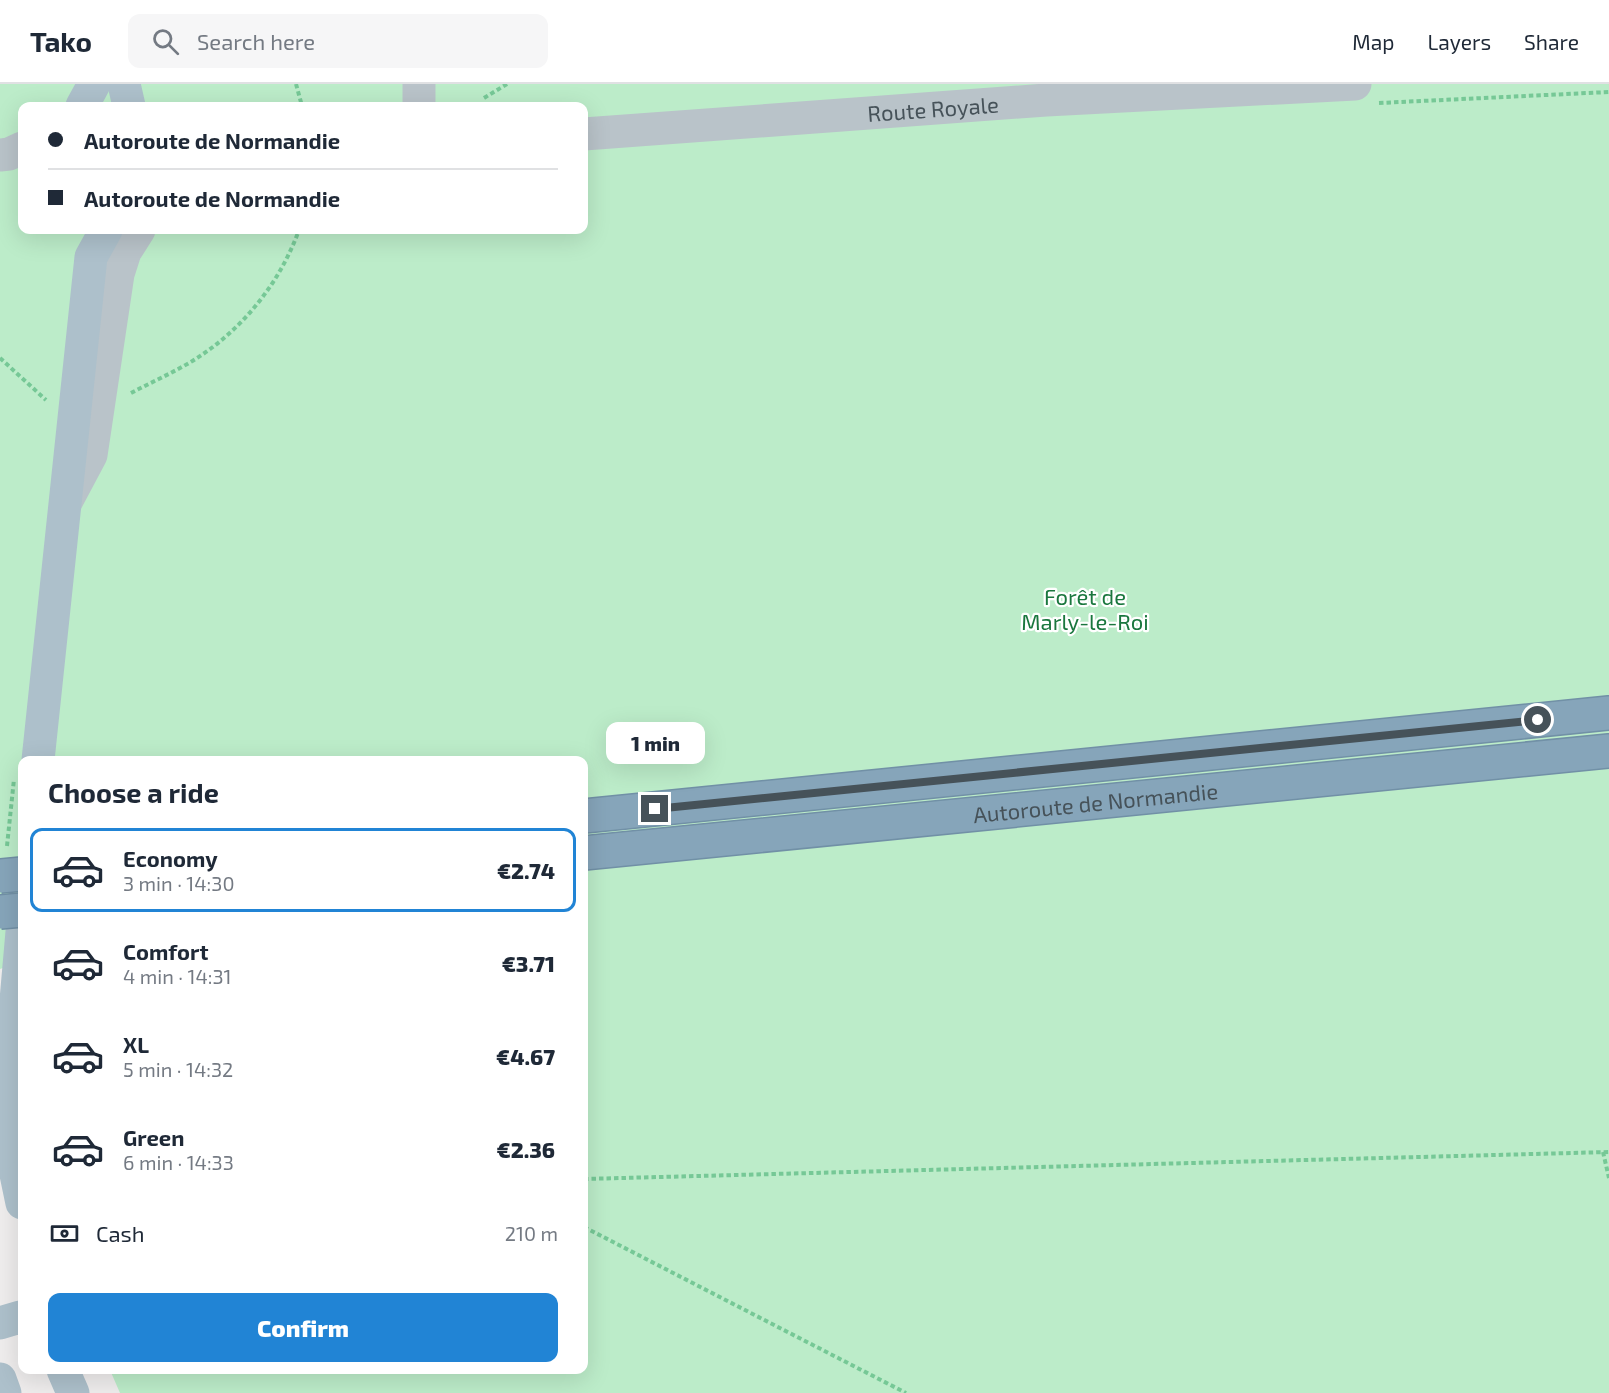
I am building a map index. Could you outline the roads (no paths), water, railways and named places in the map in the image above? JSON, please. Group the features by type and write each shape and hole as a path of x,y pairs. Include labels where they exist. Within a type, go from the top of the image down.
{"highway":[{"name":"Autoroute de Normandie","path":"588,816 1609,713"},
{"name":"Autoroute de Normandie","path":"588,853 1609,751"},
{"path":"0,876 18,874"},
{"path":"0,912 18,910"}],"main road":[{"path":"84,102 94,84"},
{"path":"124,84 128,102"},
{"path":"38,756 93,238"},
{"path":"18,976 3,1139 18,1190"},
{"path":"0,1323 18,1318"},
{"path":"65,1374 73,1393"},
{"path":"0,1379 5,1393"}],"street":[{"path":"419,84 419,102"},
{"name":"Route Royale","path":"588,134 1046,100 1355,84"},
{"path":"66,502 91,455 118,274 126,252 137,234"}],"park label":[{"name":"Forêt de Marly-le-Roi","path":"1085,608"}]}
